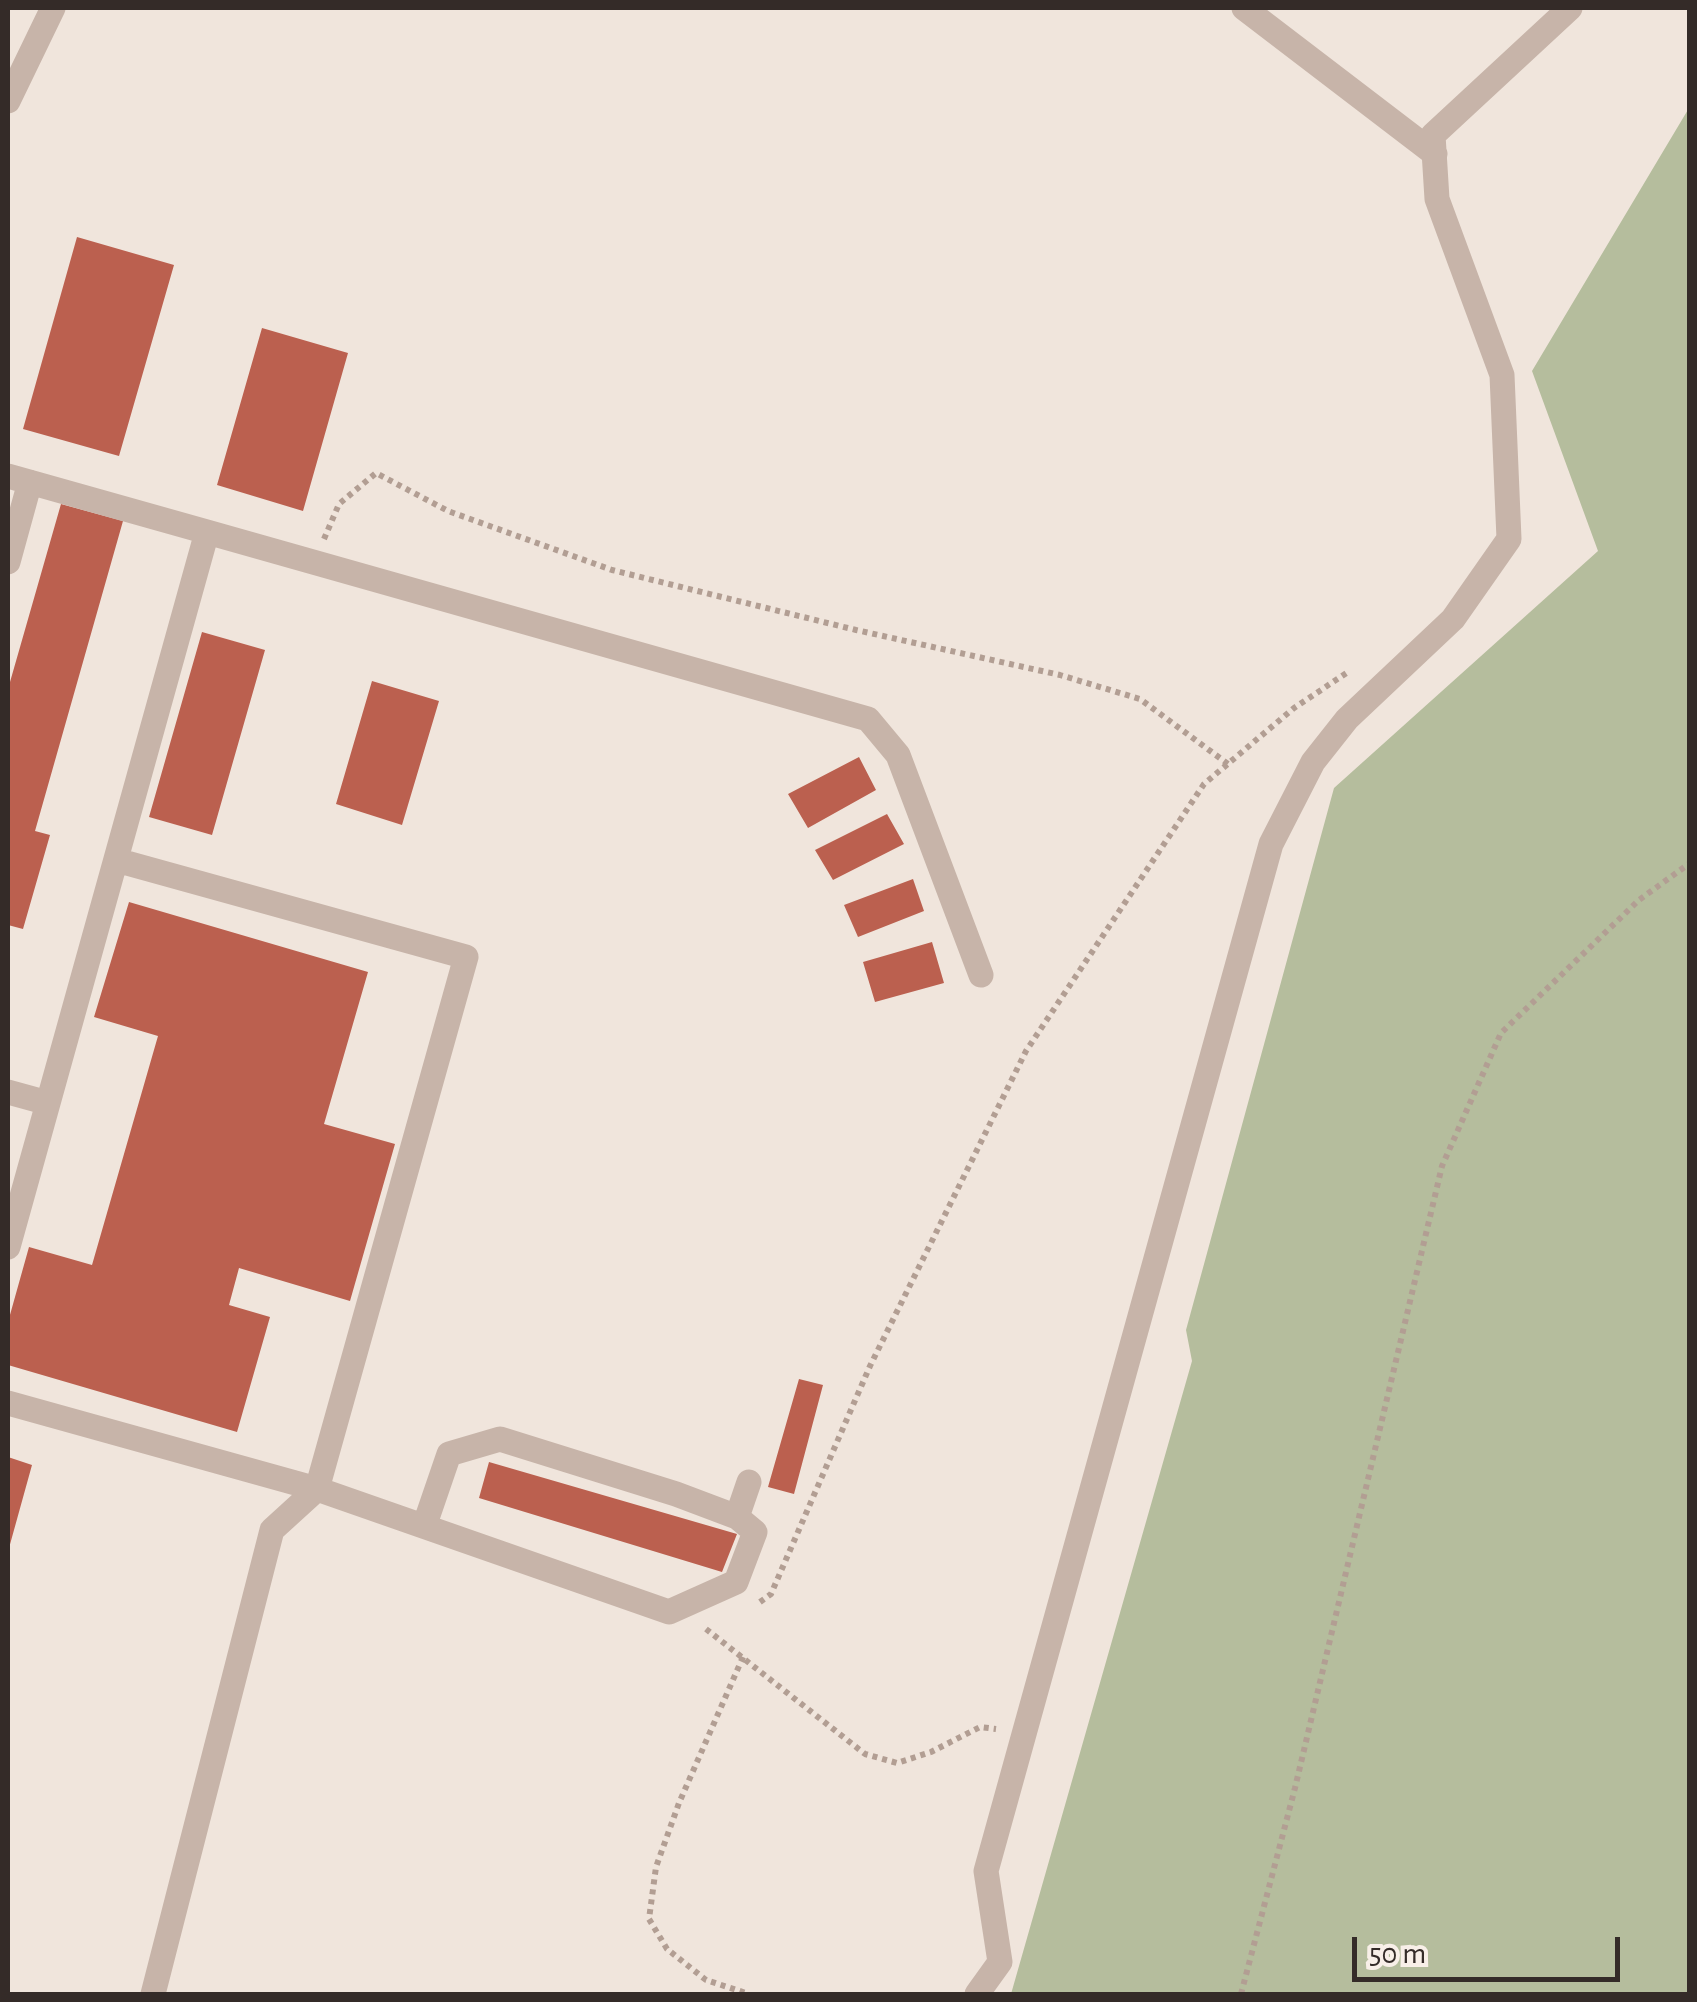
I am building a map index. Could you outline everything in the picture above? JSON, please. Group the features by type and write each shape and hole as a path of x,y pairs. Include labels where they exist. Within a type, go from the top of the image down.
{"lane":[{"path":"8,101 53,8"},
{"path":"1244,8 1435,154"},
{"path":"976,1994 1000,1962 986,1871 1271,844 1314,762 1347,719 1453,619 1509,538 1502,375 1438,199 1434,135 1570,8"},
{"path":"8,562 19,480 868,719 898,755 981,975"},
{"path":"8,1247 207,532"},
{"path":"116,860 466,957 317,1489 272,1530 153,1994"},
{"path":"8,1092 48,1103"},
{"path":"8,1404 317,1489 669,1612 736,1582 756,1532 738,1517 500,1439 449,1454 425,1524"},
{"path":"738,1517 749,1482"}],"path":[{"path":"314,563 339,504 376,474 448,511 612,570 1060,675 1140,698 1228,764"},
{"path":"748,1610 771,1594 870,1366 1026,1051 1204,784 1294,708 1359,665"},
{"path":"1241,1994 1299,1768 1442,1166 1501,1033 1639,900 1690,863"},
{"path":"721,1623 705,1628 865,1754 897,1762 930,1752 980,1727 1024,1734"},
{"path":"743,1657 656,1867 649,1919 667,1949 706,1980 749,1994"}],"green space":[{"path":"1689,108 1689,1994 1011,1994 1192,1361 1186,1330 1334,788 1598,551 1532,371"}],"building":[{"path":"77,237 174,265 119,456 23,429"},
{"path":"262,328 348,353 303,511 217,485"},
{"path":"61,504 123,521 35,831 50,835 23,929 8,925 8,689"},
{"path":"202,632 265,650 212,835 149,817"},
{"path":"372,681 439,701 402,825 336,804"},
{"path":"859,757 876,790 808,828 788,794"},
{"path":"887,814 904,844 833,880 815,850"},
{"path":"913,879 924,911 858,937 844,905"},
{"path":"129,902 368,972 324,1124 395,1144 350,1301 239,1268 229,1305 270,1317 237,1432 8,1365 8,1322 29,1247 92,1265 158,1036 94,1017"},
{"path":"932,942 944,983 875,1002 863,962"},
{"path":"799,1379 823,1385 794,1494 768,1487"},
{"path":"8,1457 32,1465 9,1548 8,1548"},
{"path":"489,1462 737,1534 722,1572 479,1498"}]}
